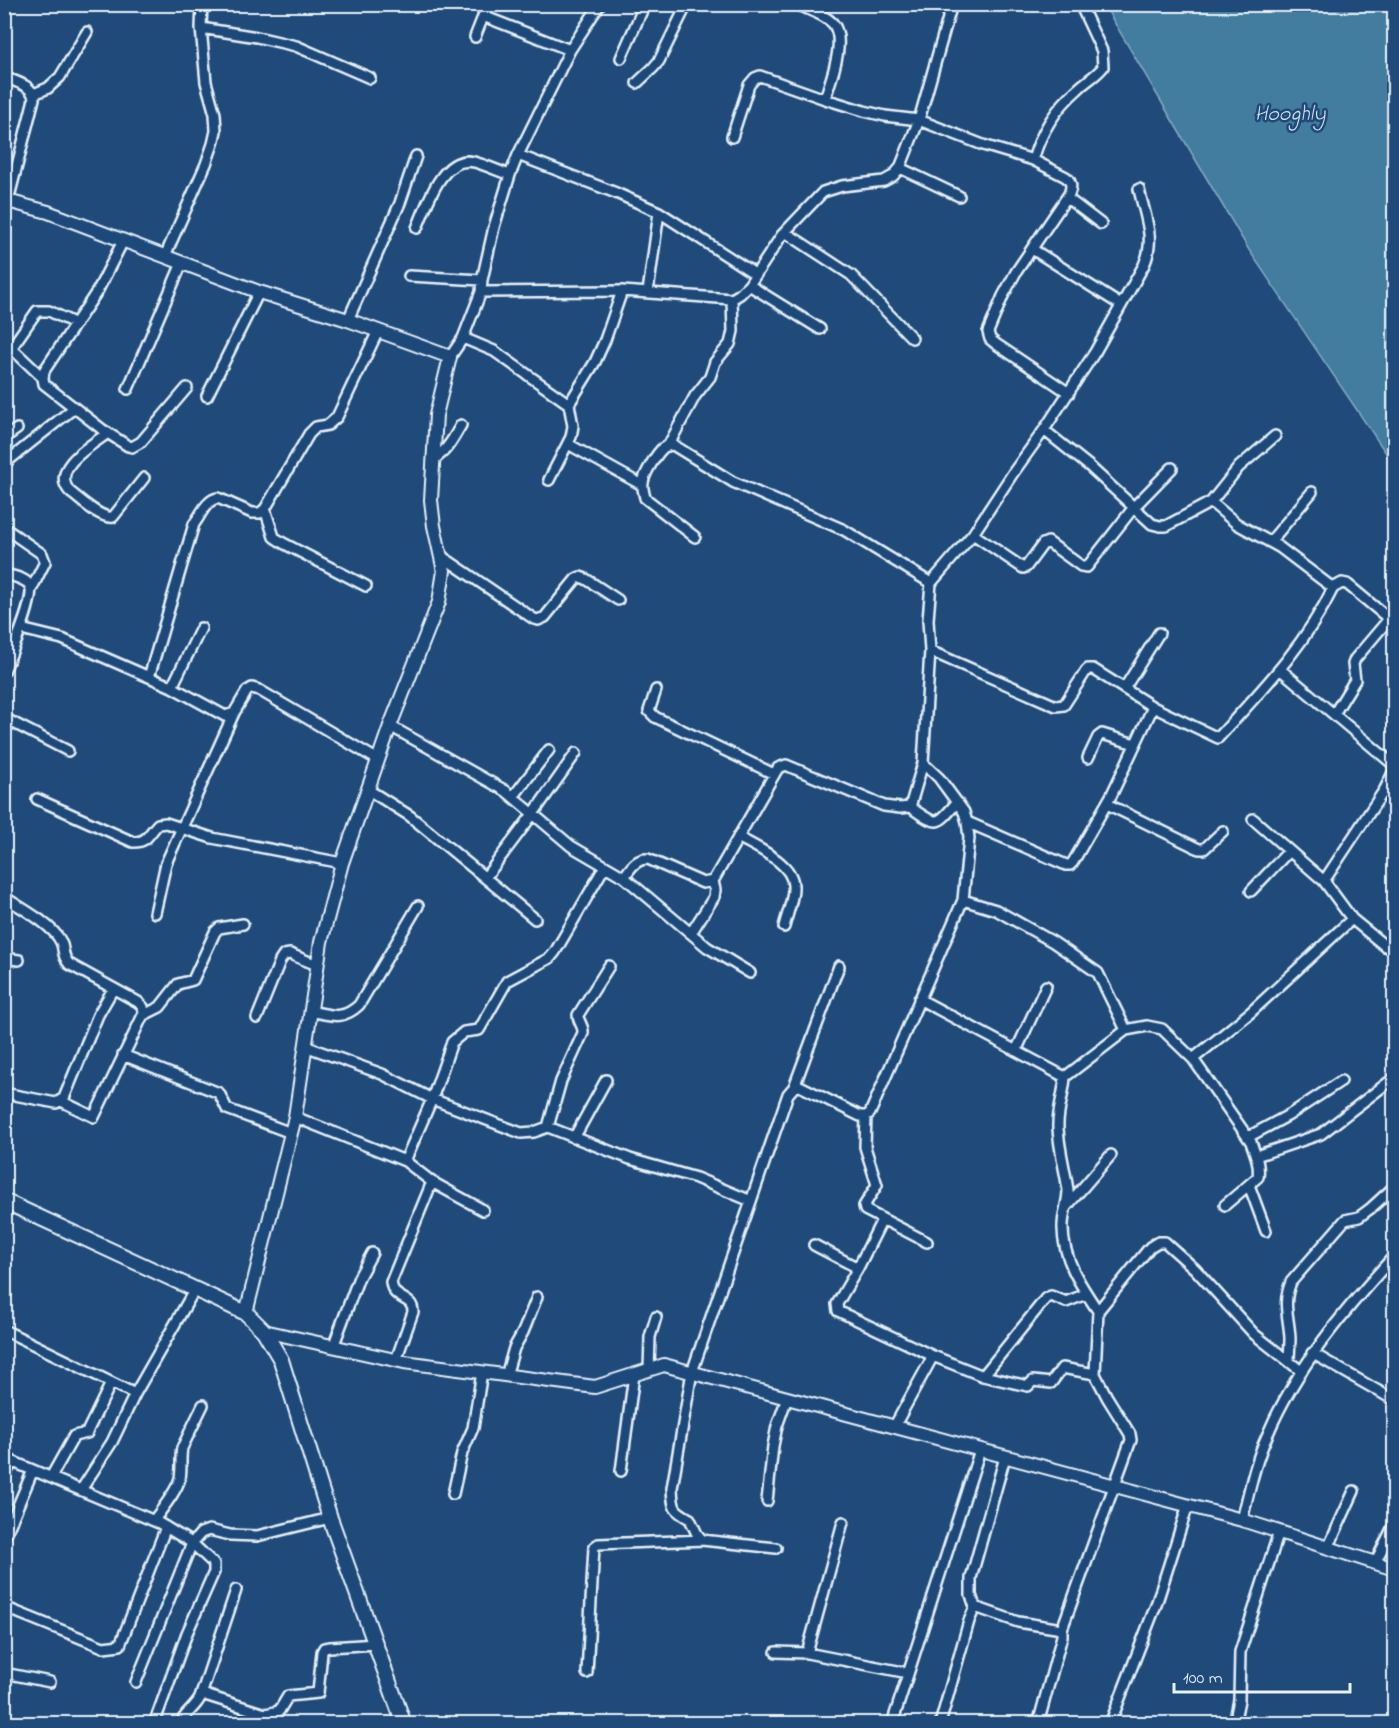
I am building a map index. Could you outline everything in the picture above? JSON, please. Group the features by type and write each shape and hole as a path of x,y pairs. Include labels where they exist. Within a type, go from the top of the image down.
{"main road":[{"path":"4,1201 246,1313 264,1331 281,1360 330,1518 404,1724"}],"street":[{"path":"165,256 206,164 216,131 215,114 206,82 201,28 202,4"},
{"path":"475,37 488,4"},
{"path":"246,1313 295,1117 321,942 342,864 390,726 439,602 444,571 431,500 436,415 450,357 463,338 481,292 494,226 518,155 570,50 600,4"},
{"path":"621,58 645,4"},
{"path":"637,83 653,68 663,53 687,4"},
{"path":"797,4 825,18 834,25 837,33 838,52 825,99"},
{"path":"481,292 622,291 732,299 748,285 785,232 823,192 842,186 884,180 893,176 900,168 919,120 952,4"},
{"path":"1033,160 1038,142 1049,122 1068,98 1103,67 1102,51 1080,4"},
{"path":"483,16 570,50"},
{"path":"201,28 296,46 370,78"},
{"path":"34,94 48,88 60,77 87,32"},
{"path":"732,137 749,85 760,76 875,114 919,120 983,145 1033,160 1070,180 1071,190 1067,198 1009,284 990,326 988,336 996,344 1069,393"},
{"path":"4,77 28,87 34,94 33,106 6,201 48,212 260,292 348,320 450,357"},
{"path":"518,155 659,212 755,274"},
{"path":"348,320 400,203 416,156"},
{"path":"417,228 441,176 454,165 463,161 473,162 510,175"},
{"path":"900,168 959,196"},
{"path":"910,807 923,763 930,651 928,620 931,584 973,534 1013,472 1069,393 1095,352 1149,254 1150,240 1139,189"},
{"path":"1067,198 1101,224"},
{"path":"648,292 659,212"},
{"path":"785,232 850,275 912,338"},
{"path":"123,241 98,290 44,371 44,384 108,434 132,447 137,445 187,388"},
{"path":"1032,249 1121,305"},
{"path":"128,389 182,263"},
{"path":"409,276 482,280"},
{"path":"748,285 820,329"},
{"path":"549,480 568,444 573,426 569,404 595,362 622,291"},
{"path":"207,396 260,292"},
{"path":"668,446 695,396 710,377 715,362 733,338 732,299"},
{"path":"43,378 8,344 37,311 45,309 76,324"},
{"path":"149,677 194,524 214,498 252,513 260,513 266,509 309,434 316,427 327,425 338,417 378,331"},
{"path":"463,338 494,351 569,404"},
{"path":"4,464 74,408"},
{"path":"433,460 447,448 461,425"},
{"path":"4,438 17,429"},
{"path":"1044,430 1089,466 1152,524 1166,526 1211,502 1239,467 1275,436"},
{"path":"108,434 77,455 71,462 64,480 69,492 110,518 144,478"},
{"path":"568,444 642,485"},
{"path":"695,537 645,498 642,485 644,475 661,449 668,446 673,445 733,482 844,530 931,584"},
{"path":"973,534 1021,567 1026,567 1043,544 1048,542 1081,566 1087,567 1134,507 1172,468"},
{"path":"1270,542 1312,492"},
{"path":"1211,502 1237,524 1270,542 1333,588"},
{"path":"266,509 274,537 366,586"},
{"path":"4,671 21,629 31,590 45,562 42,554 6,529"},
{"path":"440,555 534,619 545,617 580,577 618,600"},
{"path":"4,574 26,582 31,590"},
{"path":"930,651 1056,706 1064,705 1088,669 1093,669 1153,707 1218,738 1281,670 1322,610 1333,588 1342,583 1347,584 1392,621 1355,659 1353,664 1355,680 1334,714"},
{"path":"172,687 201,628"},
{"path":"21,629 62,639 172,687 225,716 234,713"},
{"path":"1124,688 1159,633"},
{"path":"1281,670 1391,762 1395,751"},
{"path":"155,913 166,864 246,691 252,688 259,690 378,760"},
{"path":"656,690 649,711 655,717 774,774"},
{"path":"967,822 1070,865 1107,804 1153,707"},
{"path":"4,718 68,751"},
{"path":"390,726 506,791 571,846 624,877 707,947 750,973"},
{"path":"1088,758 1098,737 1102,734 1136,744"},
{"path":"513,797 549,750"},
{"path":"485,878 576,753"},
{"path":"794,1087 800,1086 860,1116 870,1113 963,900 969,838 967,822 957,802 939,778 923,763"},
{"path":"691,933 714,897 716,890 713,881 778,768 786,765 884,806 910,807 931,821 938,822 943,819 957,802"},
{"path":"1324,881 1395,771"},
{"path":"368,789 410,816 535,919"},
{"path":"37,799 133,842 140,842 147,838 158,824 166,823 212,838 342,864"},
{"path":"1107,804 1199,849 1204,849 1223,831"},
{"path":"1252,819 1324,881 1352,919 1385,946 1395,949"},
{"path":"738,837 774,858 792,876 794,886 784,927"},
{"path":"1251,891 1289,851"},
{"path":"624,877 637,861 648,859 703,883 713,881"},
{"path":"405,1161 432,1099 452,1042 464,1032 479,1030 507,981 550,958 605,866"},
{"path":"4,897 49,928 61,942 63,957 69,964 138,1002 143,1007 144,1015"},
{"path":"963,900 996,910 1053,942 1098,973 1126,1030"},
{"path":"310,1011 339,1017 351,1012 359,1005 418,906"},
{"path":"1193,1059 1251,1012 1352,919"},
{"path":"61,1101 94,1117 144,1015 166,1002 178,984 193,980 219,928 243,924"},
{"path":"257,1018 284,955 290,954 317,965"},
{"path":"4,958 19,960"},
{"path":"548,1127 561,1081 583,1033 578,1015 609,966"},
{"path":"705,1540 699,1537 690,1519 680,1514 673,1502 672,1488 692,1372 788,1094 794,1087 839,966"},
{"path":"1016,1051 1046,986"},
{"path":"4,1093 56,1103 61,1101 98,1015 113,989"},
{"path":"919,999 1065,1077"},
{"path":"1098,1311 1069,1262 1065,1244 1063,1225 1068,1190 1058,1128 1059,1113 1065,1077 1126,1030 1147,1026 1162,1029 1193,1059 1248,1137 1259,1168 1258,1177 1225,1205"},
{"path":"305,1046 382,1074 432,1099 522,1133 548,1127 630,1159 696,1178 751,1201"},
{"path":"123,1055 219,1093 227,1109 291,1133"},
{"path":"1256,1156 1321,1134 1395,1078"},
{"path":"574,1138 606,1080"},
{"path":"1248,1137 1289,1115 1341,1081"},
{"path":"866,1116 865,1147 877,1185 864,1206 865,1210 927,1242"},
{"path":"295,1117 405,1161 432,1182 483,1210"},
{"path":"1067,1206 1111,1155"},
{"path":"396,1360 413,1307 411,1303 394,1293 391,1282 432,1182"},
{"path":"1249,1185 1266,1231"},
{"path":"1289,1362 1290,1338 1285,1303 1291,1282 1339,1225 1345,1220 1359,1217 1395,1187"},
{"path":"882,1220 837,1304 838,1311 933,1356 983,1376 1028,1386 1033,1381 1052,1383 1062,1368 1095,1374"},
{"path":"1040,1723 1062,1629 1129,1445 1130,1434 1095,1374 1098,1311 1150,1247 1158,1242 1165,1242 1195,1269 1254,1334 1301,1371"},
{"path":"814,1245 858,1268"},
{"path":"333,1347 359,1277 372,1252"},
{"path":"1242,1520 1266,1436 1301,1371 1312,1353 1395,1256"},
{"path":"81,1490 112,1442 135,1394 195,1289"},
{"path":"983,1376 1046,1298 1051,1296 1066,1302 1086,1294"},
{"path":"506,1376 514,1348 537,1297"},
{"path":"649,1370 650,1337 656,1317"},
{"path":"4,1330 135,1394"},
{"path":"264,1331 396,1360 595,1387 664,1365 1242,1520 1395,1569"},
{"path":"1312,1353 1395,1400"},
{"path":"894,1426 933,1356"},
{"path":"453,1494 462,1453 473,1428 482,1372"},
{"path":"621,1471 634,1375"},
{"path":"51,1477 74,1436 87,1433 111,1383"},
{"path":"767,1501 773,1446 787,1398"},
{"path":"154,1520 178,1483 181,1475 182,1448 203,1405"},
{"path":"892,1724 980,1450"},
{"path":"940,1724 975,1607 971,1595 971,1578 1005,1456"},
{"path":"4,1478 8,1459 154,1520 192,1543 214,1564 214,1572 187,1632 154,1724"},
{"path":"4,1539 33,1470"},
{"path":"1328,1548 1354,1491"},
{"path":"1110,1724 1156,1605 1188,1505"},
{"path":"136,1682 192,1543 201,1533 209,1530 230,1535 257,1536 330,1518"},
{"path":"807,1653 843,1522"},
{"path":"1375,1563 1395,1525"},
{"path":"4,1607 102,1647 120,1645 166,1527"},
{"path":"1234,1724 1239,1700 1240,1652 1279,1532"},
{"path":"587,1673 592,1550 598,1544 705,1540 776,1548"},
{"path":"180,1724 183,1717 197,1705 202,1694 236,1590"},
{"path":"975,1607 1018,1622 1062,1629"},
{"path":"202,1694 265,1713 279,1711 288,1696 318,1693 324,1648 376,1644"},
{"path":"776,1652 807,1653 908,1673"},
{"path":"4,1672 50,1682"},
{"path":"257,1724 258,1719 265,1713"}],"water":[{"name":"Hooghly","path":"1104,5 1394,5 1394,465 1249,250"}]}
